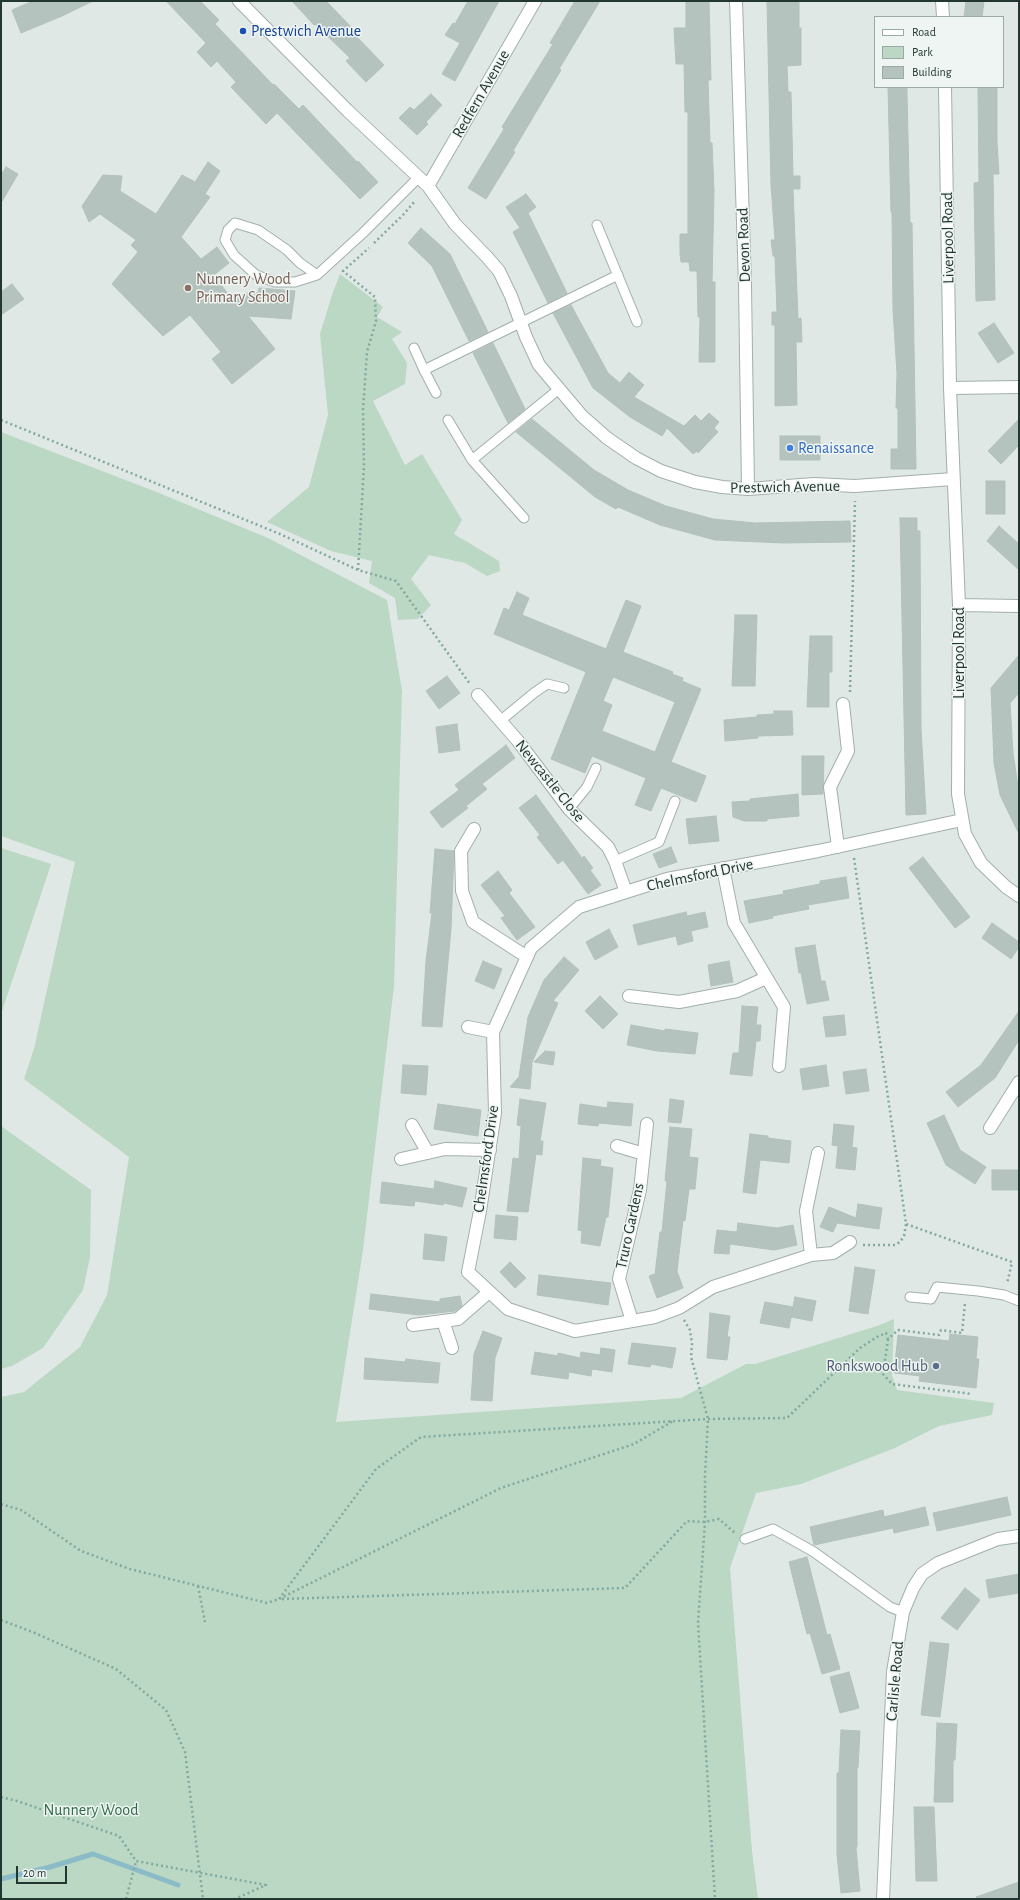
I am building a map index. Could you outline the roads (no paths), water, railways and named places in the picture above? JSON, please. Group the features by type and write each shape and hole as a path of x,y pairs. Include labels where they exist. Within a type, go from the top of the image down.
{"street":[{"name":"Prestwich Avenue","path":"239,1 348,111 428,186 455,224 499,271 511,296 521,324 539,365 582,416 606,438 636,458 661,471 694,482 722,487 748,489 814,484 855,486 953,479"},
{"name":"Redfern Avenue","path":"428,186 535,1"},
{"name":"Devon Road","path":"736,1 745,286 748,489"},
{"path":"942,1 943,16"},
{"name":"Liverpool Road","path":"945,88 950,388 959,605 958,794 964,834 981,863 1006,887 1019,896"},
{"path":"950,388 1019,387"},
{"path":"959,605 1019,606"},
{"name":"Newcastle Close","path":"478,695 518,741 569,809 608,847 615,861 626,892"},
{"path":"838,847 830,787 848,751 847,700"},
{"name":"Chelmsford Drive","path":"850,1242 833,1253 811,1255 713,1288 679,1308 655,1317 575,1331 508,1310 468,1272 490,1150 495,1113 493,1032 531,948 579,907 667,879 838,847 962,820"},
{"path":"474,829 461,851 462,891 473,922 527,957"},
{"path":"723,868 734,923 784,1007 779,1066"},
{"path":"629,996 679,1002 737,991 766,978"},
{"path":"468,1027 493,1032"},
{"path":"990,1128 1019,1082"},
{"name":"Truro Gardens","path":"632,1321 619,1279 640,1190 647,1124"},
{"path":"412,1125 428,1153"},
{"path":"617,1146 644,1154"},
{"path":"401,1158 445,1149 490,1150"},
{"path":"811,1255 806,1211 818,1153"},
{"path":"413,1325 458,1319 489,1292"},
{"path":"442,1321 452,1348"},
{"name":"Carlisle Road","path":"883,1899 893,1672 903,1612 913,1588 922,1574 938,1563 998,1539 1019,1536"}],"lane":[{"path":"316,275 300,263 287,250 258,230 235,223 228,230 225,240 234,255 256,275 275,282 295,282 316,275 363,233 418,178"},
{"path":"597,225 637,322"},
{"path":"424,370 521,324 618,275"},
{"path":"414,348 436,393"},
{"path":"472,460 559,389"},
{"path":"448,420 472,460 524,518"},
{"path":"500,721 547,684 564,688"},
{"path":"569,809 586,787 596,768"},
{"path":"615,861 659,842 675,801"},
{"path":"910,1297 931,1299 937,1287 1004,1295 1019,1301"},
{"path":"745,1539 773,1529 814,1552 890,1607 903,1612"}],"waterway":[{"path":"1,1879 50,1867 93,1854 178,1885"}],"place":[{"name":"Prestwich Avenue","path":"243,31"},
{"name":"Nunnery Wood Primary School","path":"188,288"},
{"name":"Renaissance","path":"790,448"},
{"name":"Ronkswood Hub","path":"936,1366"}],"park label":[{"name":"Nunnery Wood","path":"91,1810"}]}
